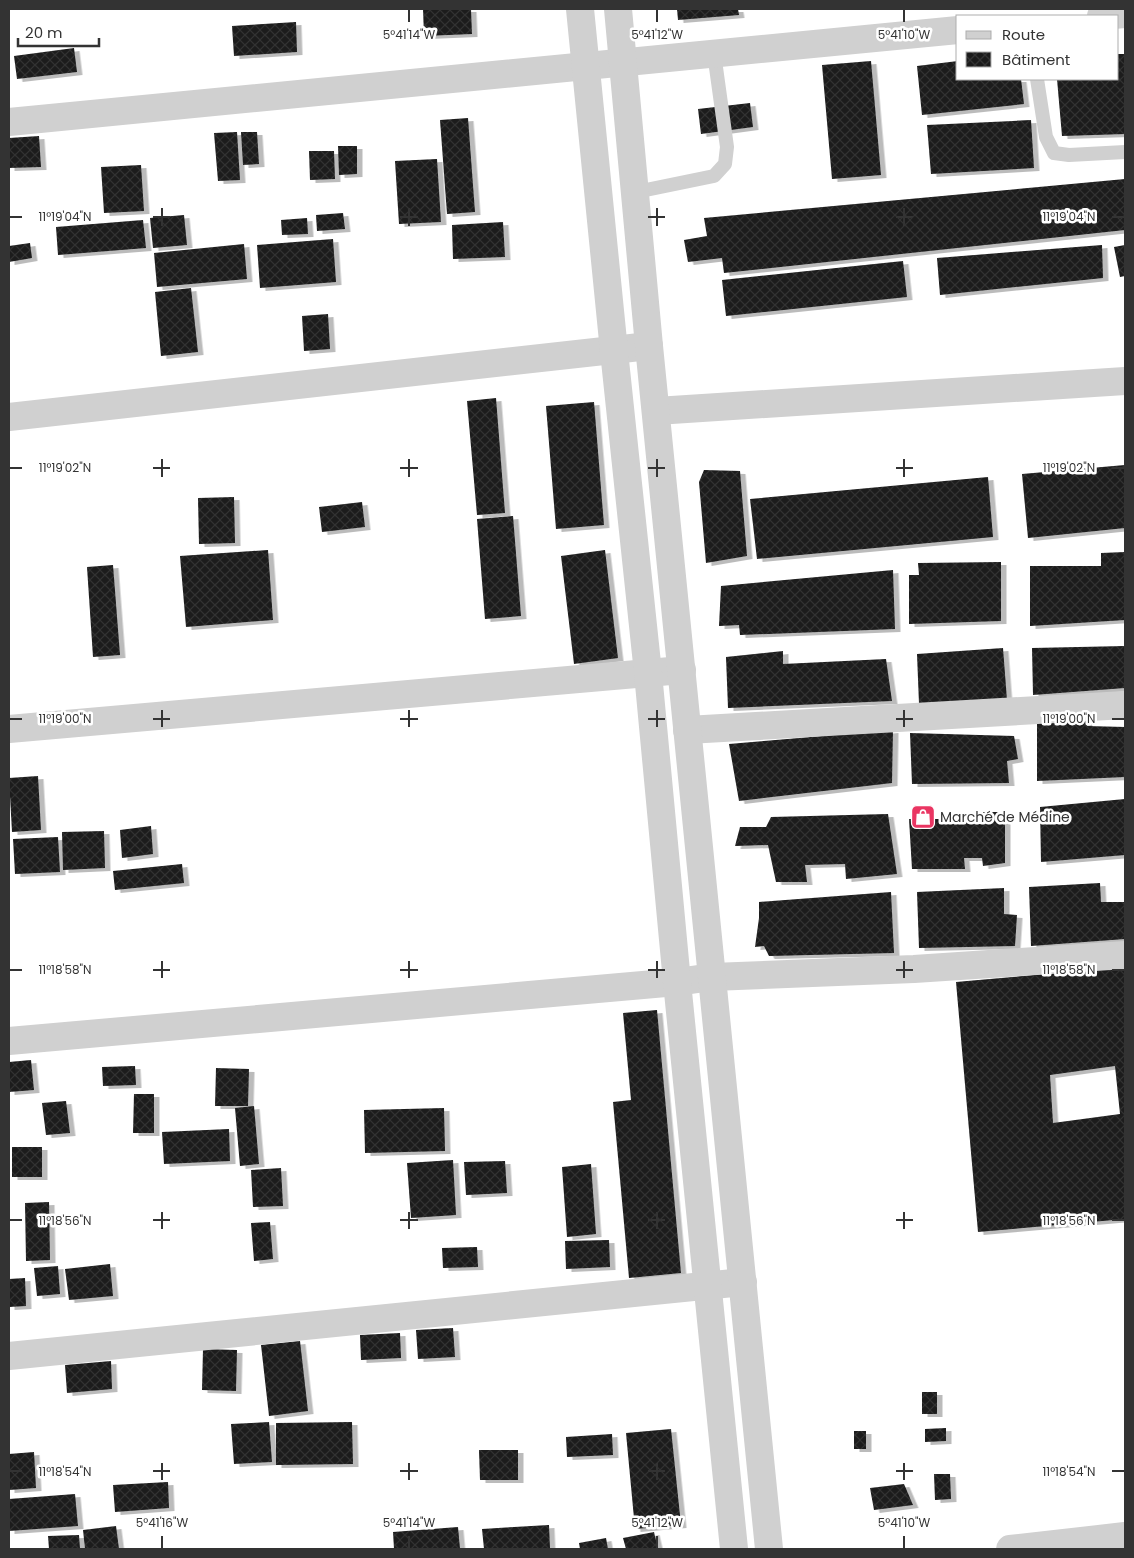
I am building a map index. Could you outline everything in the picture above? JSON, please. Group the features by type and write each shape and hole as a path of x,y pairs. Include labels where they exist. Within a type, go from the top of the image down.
{"street":[{"path":"580,9 648,672 734,1549"},
{"path":"618,9 649,346 769,1549"},
{"path":"9,122 956,30"},
{"path":"9,417 649,346"},
{"path":"656,411 1125,381"},
{"path":"9,729 682,670"},
{"path":"687,730 1125,705"},
{"path":"9,1041 677,982 712,977 914,969 1125,954"},
{"path":"9,1356 743,1282"},
{"path":"1010,1549 1125,1536"}],"lane":[{"path":"636,192 714,176 725,164 727,147 714,53"},
{"path":"1037,80 1046,136 1054,153 1069,156 1125,152"}],"building":[{"path":"423,9 471,9 472,34 424,36"},
{"path":"677,9 738,9 739,15 678,20"},
{"path":"296,22 297,52 234,56 232,26"},
{"path":"74,48 77,72 17,79 14,56"},
{"path":"1119,54 1125,54 1125,134 1062,136 1057,80 1119,80"},
{"path":"871,61 881,175 832,179 822,65"},
{"path":"956,61 956,80 1021,80 1024,104 922,115 917,66"},
{"path":"750,103 753,127 701,134 698,109"},
{"path":"468,118 475,212 447,214 440,120"},
{"path":"1031,120 1034,168 931,174 927,125"},
{"path":"237,132 240,180 218,181 214,133"},
{"path":"241,132 257,132 259,164 243,165"},
{"path":"39,136 41,167 9,168 9,138"},
{"path":"338,146 357,146 357,174 339,175"},
{"path":"309,151 334,151 335,179 310,180"},
{"path":"437,159 441,222 399,224 395,161"},
{"path":"141,165 144,211 104,213 101,167"},
{"path":"1125,179 1125,230 724,273 722,258 688,262 684,240 707,236 704,218"},
{"path":"343,213 345,229 317,231 316,215"},
{"path":"184,215 187,245 153,248 150,218"},
{"path":"307,218 308,234 282,235 281,220"},
{"path":"143,220 146,248 58,255 56,227"},
{"path":"503,222 505,257 453,259 452,225"},
{"path":"333,239 336,282 260,288 257,245"},
{"path":"30,243 32,258 9,262 9,246"},
{"path":"244,244 247,279 157,287 154,253"},
{"path":"1102,245 1103,278 940,295 937,258"},
{"path":"1125,245 1125,276 1120,277 1114,247"},
{"path":"903,261 907,297 726,316 722,280"},
{"path":"191,288 198,352 161,356 155,292"},
{"path":"328,314 330,349 304,351 302,316"},
{"path":"496,398 505,513 477,515 467,401"},
{"path":"594,402 604,525 556,529 546,406"},
{"path":"1125,465 1125,528 1028,538 1022,474"},
{"path":"704,470 740,471 747,556 706,563 699,482"},
{"path":"988,477 993,537 757,559 750,499"},
{"path":"234,497 235,543 199,544 198,498"},
{"path":"362,502 365,527 322,532 319,507"},
{"path":"513,516 521,616 485,619 477,519"},
{"path":"268,550 273,620 186,627 180,556"},
{"path":"605,550 618,658 574,664 561,556"},
{"path":"1125,552 1125,620 1030,626 1030,566 1101,566 1101,553"},
{"path":"1001,562 1001,621 909,624 909,575 919,575 918,563"},
{"path":"113,565 120,655 93,657 87,567"},
{"path":"893,570 895,629 740,635 739,625 719,626 721,586"},
{"path":"1125,646 1125,688 1033,695 1032,648"},
{"path":"1003,648 1007,700 919,704 917,654"},
{"path":"783,651 783,664 886,659 892,701 728,708 726,657"},
{"path":"1087,718 1087,726 1125,727 1125,777 1037,781 1037,721"},
{"path":"893,730 892,783 739,801 729,744"},
{"path":"910,733 1014,736 1018,759 1007,761 1009,783 912,784"},
{"path":"38,776 41,830 12,832 9,778"},
{"path":"1125,799 1125,855 1041,862 1040,807"},
{"path":"983,812 1005,812 1005,863 983,866 982,858 964,858 965,869 912,869 909,819 983,819"},
{"path":"888,814 897,874 846,879 845,864 805,865 807,882 776,882 768,845 735,846 740,827 766,827 771,817"},
{"path":"151,826 153,854 122,858 120,830"},
{"path":"104,831 105,868 63,870 62,832"},
{"path":"58,837 60,872 15,874 13,839"},
{"path":"182,864 184,883 115,890 113,871"},
{"path":"1100,883 1101,902 1125,902 1125,939 1031,946 1029,887"},
{"path":"1004,888 1004,914 1017,915 1015,946 919,948 917,892"},
{"path":"891,892 894,953 769,956 764,946 755,947 759,902"},
{"path":"1125,967 1125,1219 978,1232 956,982","holes":["1115,1066 1120,1114 1053,1123 1050,1075"]},
{"path":"657,1010 681,1273 629,1278 613,1102 631,1100 623,1013"},
{"path":"31,1060 34,1090 9,1092 9,1062"},
{"path":"135,1066 136,1085 103,1086 102,1067"},
{"path":"216,1068 249,1069 248,1106 215,1106"},
{"path":"134,1094 154,1094 154,1133 133,1133"},
{"path":"66,1101 70,1133 46,1135 42,1103"},
{"path":"254,1106 259,1164 240,1166 235,1108"},
{"path":"444,1108 445,1151 365,1153 364,1110"},
{"path":"229,1129 230,1161 164,1164 162,1132"},
{"path":"12,1147 42,1147 42,1177 12,1177"},
{"path":"453,1160 456,1215 411,1218 407,1163"},
{"path":"505,1161 507,1193 466,1195 464,1162"},
{"path":"591,1164 596,1234 567,1237 562,1167"},
{"path":"281,1168 283,1206 253,1207 251,1170"},
{"path":"49,1202 50,1260 26,1261 25,1203"},
{"path":"270,1222 273,1259 254,1261 251,1223"},
{"path":"609,1240 610,1267 566,1269 565,1241"},
{"path":"477,1247 478,1267 443,1268 442,1248"},
{"path":"110,1264 113,1296 69,1300 65,1269"},
{"path":"58,1266 60,1294 37,1296 34,1268"},
{"path":"25,1278 26,1306 9,1307 9,1279"},
{"path":"453,1328 455,1357 418,1359 416,1330"},
{"path":"400,1333 401,1358 361,1360 360,1335"},
{"path":"300,1341 308,1411 269,1416 261,1345"},
{"path":"203,1349 237,1350 236,1391 202,1390"},
{"path":"111,1361 112,1389 67,1393 65,1365"},
{"path":"922,1392 937,1392 937,1414 922,1414"},
{"path":"269,1422 272,1462 234,1464 231,1424"},
{"path":"352,1422 353,1464 276,1465 276,1423"},
{"path":"946,1428 946,1441 925,1442 925,1429"},
{"path":"671,1429 681,1525 635,1529 626,1433"},
{"path":"854,1431 866,1431 866,1449 854,1449"},
{"path":"612,1434 613,1455 567,1457 566,1437"},
{"path":"479,1450 518,1450 518,1480 480,1480"},
{"path":"34,1452 36,1488 9,1490 9,1454"},
{"path":"934,1474 950,1474 951,1499 935,1500"},
{"path":"168,1482 169,1508 115,1512 113,1485"},
{"path":"904,1484 913,1505 874,1510 870,1488"},
{"path":"75,1494 78,1526 9,1531 9,1499"},
{"path":"549,1525 550,1549 484,1549 482,1529"},
{"path":"116,1526 119,1549 85,1549 83,1530"},
{"path":"458,1527 460,1549 394,1549 393,1532"},
{"path":"654,1532 658,1549 626,1549 623,1538"},
{"path":"79,1535 80,1549 49,1549 48,1536"},
{"path":"606,1538 608,1549 580,1549 579,1543"}],"place":[{"name":"Marché de Médine","path":"923,817"}]}
